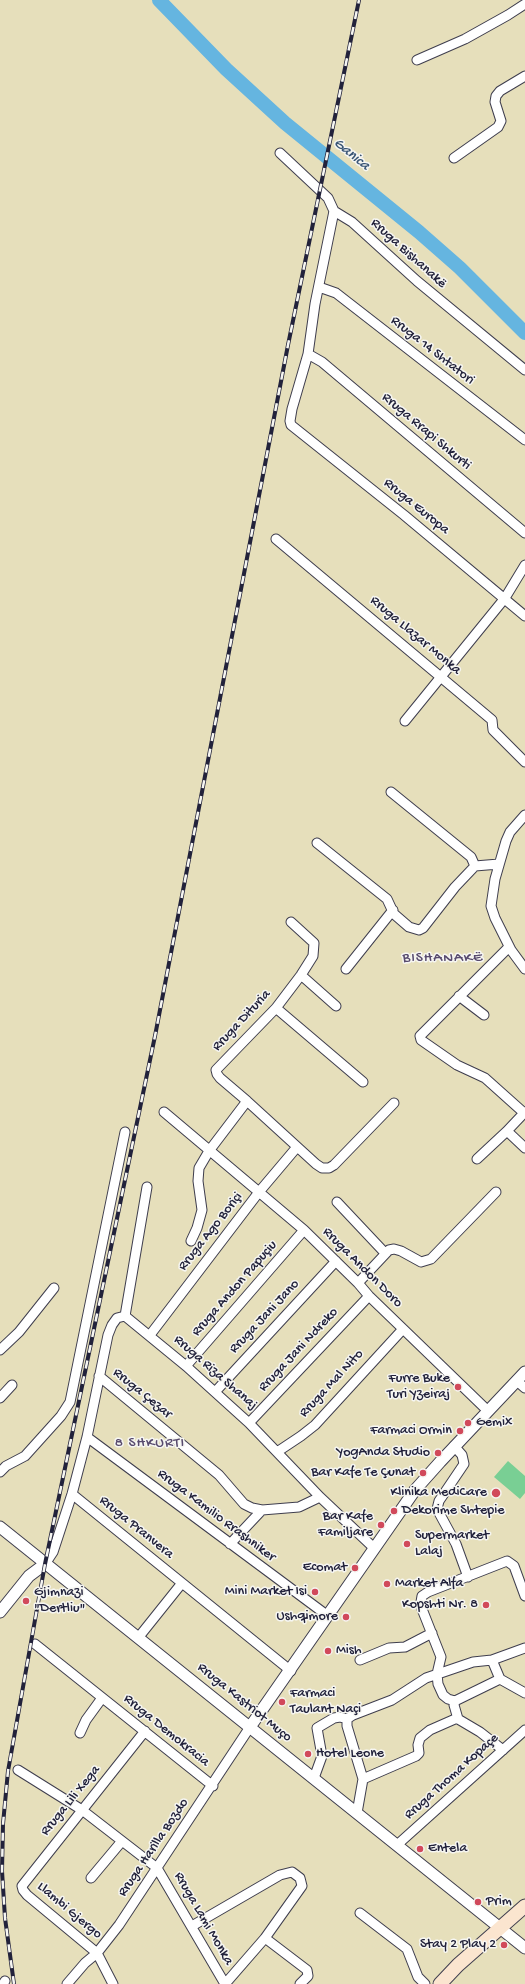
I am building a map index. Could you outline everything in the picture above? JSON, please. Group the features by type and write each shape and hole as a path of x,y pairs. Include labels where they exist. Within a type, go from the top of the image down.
{"main road":[{"path":"440,1984 472,1952 501,1929 525,1906"}],"street":[{"path":"416,60 465,39 525,4"},
{"path":"454,158 498,127 501,121 495,102 496,96 500,91 525,76"},
{"name":"Rruga Bishanakë","path":"280,153 328,198 334,211 352,222 417,281 525,370"},
{"path":"308,354 334,211"},
{"name":"Rruga 14 Shtatori","path":"319,287 333,291 348,302 525,440"},
{"name":"Rruga Europa","path":"308,354 290,421 302,434 404,515 525,616"},
{"name":"Rruga Rrapi Shkurti","path":"308,354 322,362 525,533"},
{"name":"Rruga Llazar Monka","path":"276,539 492,720 493,730 525,762"},
{"path":"406,722 504,598 525,565"},
{"path":"391,792 471,857 475,866"},
{"path":"525,815 510,832 499,864 491,906 509,946 525,969"},
{"path":"317,842 387,900 393,910 408,927 419,930 423,928 454,887 475,866 499,864"},
{"path":"346,969 393,910"},
{"name":"Rruga Dituria","path":"247,1101 216,1074 216,1070 276,1008 301,975 313,956 315,948 310,938 290,922"},
{"path":"477,1159 525,1113 484,1078 457,1065 420,1038 421,1034 509,946"},
{"path":"301,975 336,1006"},
{"path":"459,996 484,1015"},
{"path":"276,1008 363,1082"},
{"path":"190,1241 200,1221 202,1210 198,1174 209,1151 247,1101 322,1168 329,1168 394,1103"},
{"name":"Rruga Andon Doro","path":"164,1112 304,1230 358,1283 369,1296 488,1411"},
{"path":"507,1131 525,1148"},
{"path":"0,1472 6,1466 25,1456 61,1416 70,1402 125,1132"},
{"name":"Rruga Ago Boriçi","path":"150,1335 260,1192 297,1147"},
{"path":"99,1376 112,1325 117,1318 125,1316 147,1187"},
{"path":"358,1283 385,1253 394,1249 420,1262 431,1259 496,1192"},
{"path":"337,1202 385,1253"},
{"name":"Rruga Andon Papuçiu","path":"186,1366 304,1230"},
{"name":"Rruga Jani Jano","path":"215,1392 336,1261"},
{"path":"0,1350 19,1332 54,1288"},
{"name":"Rruga Jani Ndreko","path":"249,1423 369,1296"},
{"name":"Rruga Riza Shanaj","path":"125,1316 186,1366 249,1423 320,1497 374,1548"},
{"name":"Rruga Mal Nito","path":"277,1452 315,1425 403,1329"},
{"path":"250,1727 291,1671 374,1548 416,1490 454,1446 488,1411 521,1384 525,1372"},
{"name":"Rruga Çezar","path":"45,1564 52,1552 72,1494 87,1437 99,1376 219,1475 244,1504 262,1510 299,1507 320,1497"},
{"path":"0,1398 12,1385"},
{"name":"Rruga Kamilio Rrashniker","path":"87,1437 328,1616"},
{"path":"454,1446 462,1455 464,1464 439,1501 437,1509 456,1544 468,1577"},
{"name":"Rruga Pranvera","path":"72,1494 291,1671"},
{"path":"230,1544 262,1510"},
{"name":"Rruga Kastriot Muço","path":"0,1527 525,1948"},
{"path":"500,1679 455,1701 448,1700 443,1695 438,1684 437,1674 441,1657 422,1609 422,1596 428,1592 507,1560 514,1566 525,1596"},
{"path":"0,1612 29,1576 45,1564"},
{"path":"138,1638 182,1583"},
{"path":"360,1660 389,1648 405,1647 432,1633"},
{"name":"Rruga Demokracia","path":"35,1644 213,1786"},
{"path":"314,1778 322,1756 317,1728 334,1718 340,1717 347,1719 353,1715 392,1700 426,1678 473,1662 492,1660 525,1648"},
{"path":"492,1660 500,1679 525,1693"},
{"name":"Rruga Demokracia","path":"80,1733 86,1720 102,1698"},
{"path":"455,1701 454,1708 458,1719 490,1739 503,1750"},
{"path":"347,1719 347,1726 363,1780 357,1812"},
{"path":"363,1780 416,1756 419,1753 418,1741 422,1735 452,1720 458,1719"},
{"name":"Rruga Harilla Bozdo","path":"67,1984 84,1963 97,1953 119,1924 213,1786 250,1727"},
{"name":"Rruga Thoma Kopaçe","path":"397,1845 525,1730"},
{"name":"Rruga Lili Xega","path":"23,1890 22,1886 25,1881 145,1731"},
{"path":"18,1770 82,1810 157,1868"},
{"path":"91,1878 122,1841"},
{"name":"Rruga Lami Monka","path":"157,1868 225,1984"},
{"path":"192,1926 280,1875 292,1872 300,1878 302,1886 265,1938 225,1984"},
{"name":"Llambi Gjergo","path":"23,1890 97,1953"},
{"path":"360,1913 407,1949 418,1978 423,1983"},
{"path":"265,1938 307,1970 308,1976 300,1984"},
{"path":"97,1953 113,1984"}],"green space":[{"path":"508,1461 525,1476 525,1493 520,1499 494,1477"}],"waterway":[{"name":"Ganica","path":"159,0 226,69 285,123 419,232 460,268 525,333"}],"railway":[{"path":"14,1984 5,1918 2,1871 3,1824 8,1771 45,1564 155,1036 288,345 359,0"}],"place":[{"name":"Furre Buke Turi Yzeiraj","path":"458,1387"},
{"name":"Gemix","path":"468,1423"},
{"name":"Farmaci Ormin","path":"460,1431"},
{"name":"YogAnda Studio","path":"438,1453"},
{"name":"Bar Kafe Te Çunat","path":"423,1473"},
{"name":"Klinika MediCare","path":"496,1493"},
{"name":"Dekorime Shtepie","path":"394,1511"},
{"name":"Bar Kafe Familjare","path":"381,1525"},
{"name":"Supermarket Lalaj","path":"407,1544"},
{"name":"Ecomat","path":"355,1568"},
{"name":"Market Alfa","path":"387,1584"},
{"name":"Mini Market Isi","path":"315,1592"},
{"name":"Gjimnazi \"Dertliu\"","path":"26,1601"},
{"name":"Kopshti Nr. 8","path":"486,1605"},
{"name":"Ushqimore","path":"346,1617"},
{"name":"Mish","path":"328,1651"},
{"name":"Farmaci Taulant Naçi","path":"282,1702"},
{"name":"Hotel Leone","path":"308,1754"},
{"name":"Entela","path":"420,1849"},
{"name":"Prim","path":"478,1902"},
{"name":"Stay 2 Play 2","path":"504,1945"}],"district":[{"name":"BISHANAKË","path":"443,959"},
{"name":"8 SHKURTI","path":"150,1444"}]}
